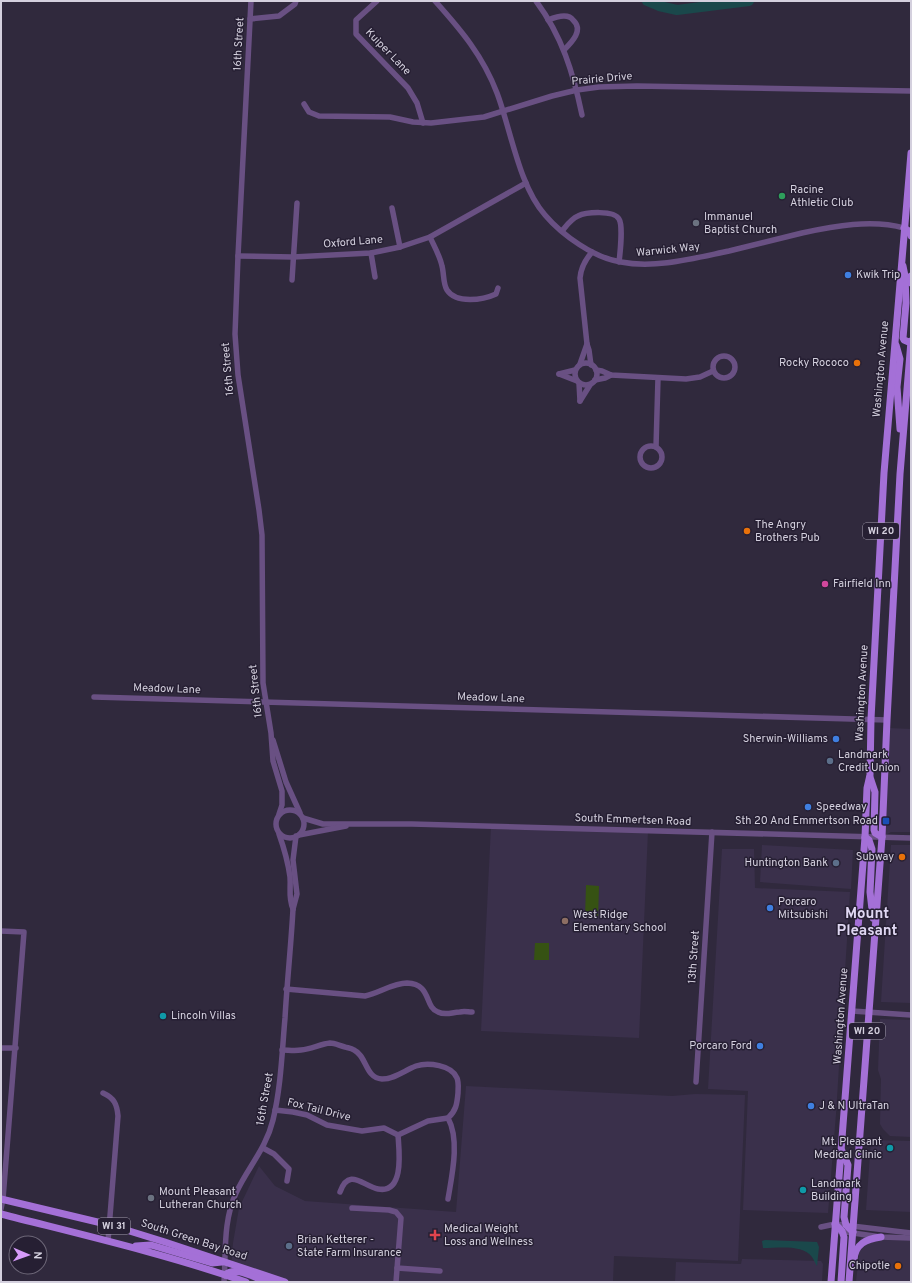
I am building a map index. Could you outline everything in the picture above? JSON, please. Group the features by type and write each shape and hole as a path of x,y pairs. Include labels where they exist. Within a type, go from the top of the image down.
{"main road":[{"name":"Washington Avenue","path":"848,1282 844,1228 842,1150 865,837 867,788 870,774 871,719 884,473 911,153"},
{"path":"904,228 909,231 911,236"},
{"path":"902,256 906,276 903,334 904,340 911,342"},
{"path":"911,276 911,283"},
{"path":"895,342 900,359 897,396 902,449"},
{"name":"Washington Avenue","path":"831,1282 844,1228 868,1012 875,932 882,837 902,449 911,342"},
{"path":"870,774 875,792 874,830 882,837"},
{"path":"865,837 871,843 872,849 870,892 875,932"},
{"path":"841,1282 848,1165 842,1150"},
{"name":"South Green Bay Road","path":"2,1199 110,1225 285,1282"},
{"name":"South Green Bay Road","path":"1,1214 128,1246 225,1278 246,1282"},
{"path":"852,1282 855,1254 859,1245 863,1241 871,1238 881,1237"},
{"path":"128,1246 151,1245 212,1263 226,1262"},
{"path":"225,1278 228,1272 236,1271 268,1282"}],"street":[{"name":"16th Street","path":"225,1278 227,1222 231,1206 242,1180 263,1148 275,1110 282,1050 293,909 297,894 293,860 297,836 304,827 302,816 286,782 271,732 265,702 262,653 262,535 242,407 238,369 236,334 238,256 251,1"},
{"path":"250,19 279,16 295,4 296,1"},
{"name":"Kuiper Lane","path":"377,1 356,20 356,34 408,88 418,103 422,123"},
{"name":"Warwick Way","path":"435,1 462,30 482,60 503,111 533,199 550,221 592,252 619,262 642,264 688,260 817,230 838,227 872,225 904,228"},
{"path":"536,1 564,50 577,90 582,115"},
{"path":"548,20 565,16 571,18 575,22 577,33 574,40 564,50"},
{"name":"Prairie Drive","path":"304,104 309,112 319,116 390,118 422,123 476,118 552,96 599,87 638,86 911,91"},
{"name":"Oxford Lane","path":"238,256 293,257 372,253 400,247 430,237 526,182"},
{"path":"292,280 297,203"},
{"path":"392,208 400,247"},
{"path":"562,231 573,219 582,214 592,213 615,215 621,225 619,262"},
{"path":"430,237 442,264 446,289 454,297 469,299 490,297 496,294 498,288"},
{"path":"587,344 575,374 578,382 580,401 597,376 596,370 591,364 587,344 580,273 585,261 592,252"},
{"path":"372,253 375,277"},
{"path":"895,342 911,342"},
{"path":"719,356 726,356 732,359 734,363 734,370 729,376 722,378 713,371 714,361 719,356"},
{"path":"580,364 591,364"},
{"path":"576,370 559,374 583,385 590,385"},
{"path":"596,370 611,375 686,379 700,377 713,371"},
{"path":"595,380 611,375"},
{"path":"656,447 649,446 642,450 640,457 642,464 649,468 656,467 660,462 662,455 656,447 658,378"},
{"name":"Meadow Lane","path":"94,697 887,720"},
{"name":"16th Street","path":"271,732 273,761 282,791 282,805 276,822 276,827 287,857 290,879 289,899 293,909"},
{"path":"280,814 288,809 302,816"},
{"name":"South Emmertsen Road","path":"302,816 323,824 412,824 911,838"},
{"name":"South Emmertsen Road","path":"297,836 354,824"},
{"name":"13th Street","path":"696,1082 712,832"},
{"path":"279,833 290,838 297,836"},
{"path":"1,931 24,932 16,1048 1,1209"},
{"path":"286,989 365,996 396,985 408,983 422,989 426,993 432,1009 437,1012 449,1014 458,1012 472,1012"},
{"path":"852,1012 911,1014"},
{"path":"282,1050 300,1050 331,1043 360,1053 371,1074 382,1079 393,1077 416,1066 424,1065 433,1065 445,1068 451,1071 456,1077 458,1085 457,1106 452,1114 448,1118 428,1121 398,1135 400,1156 396,1179 393,1185 386,1189 378,1189 357,1179 345,1182 340,1192"},
{"path":"1,1048 16,1048"},
{"path":"103,1093 114,1101 117,1107 118,1116 108,1241"},
{"name":"Fox Tail Drive","path":"275,1110 307,1115 327,1125 362,1131 384,1128 398,1135"},
{"path":"448,1118 452,1129 454,1144 448,1199"},
{"path":"263,1148 274,1154 289,1169 287,1181"},
{"path":"352,1208 396,1212 401,1218 396,1282"},
{"path":"821,1227 911,1233"},
{"path":"844,1228 881,1237 911,1238"},
{"path":"397,1268 440,1271"}],"shaded area":[{"path":"887,728 911,729 911,832 891,832 882,837"},
{"name":"West Ridge Elementary School","path":"491,826 648,831 639,1038 481,1031"},
{"path":"762,845 853,850 851,889 760,882"},
{"path":"891,845 911,845 911,1003 881,1002"},
{"path":"722,849 754,849 755,888 850,892 836,1114 828,1213 743,1210 748,1091 708,1089"},
{"path":"880,1019 911,1020 911,1137 890,1136 880,1124 881,1079 878,1070"},
{"path":"466,1086 672,1096 695,1094 745,1095 738,1261 614,1256 613,1282 230,1282 233,1243 239,1208 259,1166 275,1186 305,1201 456,1212"},
{"path":"871,1140 911,1141 911,1212 866,1210"},
{"path":"861,1234 911,1238 911,1282 856,1282"},
{"path":"762,1241 817,1242 819,1247 817,1266 812,1257 803,1250 783,1247 763,1248"},
{"path":"742,1259 821,1261 823,1264 822,1282 675,1282 676,1262 741,1264"}],"green space":[{"path":"586,885 599,886 598,918 585,917"},
{"path":"535,943 549,943 549,960 534,960"}],"waterway":[{"path":"647,1 659,6 677,10 749,1"}],"place":[{"name":"Racine Athletic Club","path":"782,196"},
{"name":"Immanuel Baptist Church","path":"696,223"},
{"name":"Kwik Trip","path":"848,275"},
{"name":"Rocky Rococo","path":"857,363"},
{"name":"The Angry Brothers Pub","path":"747,531"},
{"name":"Fairfield Inn","path":"825,584"},
{"name":"Sherwin-Williams","path":"836,739"},
{"name":"Landmark Credit Union","path":"830,761"},
{"name":"Speedway","path":"808,807"},
{"name":"Sth 20 And Emmertson Road","path":"886,821"},
{"name":"Subway","path":"902,857"},
{"name":"Huntington Bank","path":"836,863"},
{"name":"Porcaro Mitsubishi","path":"770,908"},
{"name":"West Ridge Elementary School","path":"565,921"},
{"name":"Lincoln Villas","path":"163,1016"},
{"name":"Porcaro Ford","path":"760,1046"},
{"name":"J & N UltraTan","path":"811,1106"},
{"name":"Mt. Pleasant Medical Clinic","path":"890,1148"},
{"name":"Landmark Building","path":"803,1190"},
{"name":"Mount Pleasant Lutheran Church","path":"151,1198"},
{"name":"Medical Weight Loss and Wellness","path":"435,1235"},
{"name":"Brian Ketterer - State Farm Insurance","path":"289,1246"},
{"name":"Chipotle","path":"898,1266"}],"district":[{"name":"Mount Pleasant","path":"867,922"}]}
